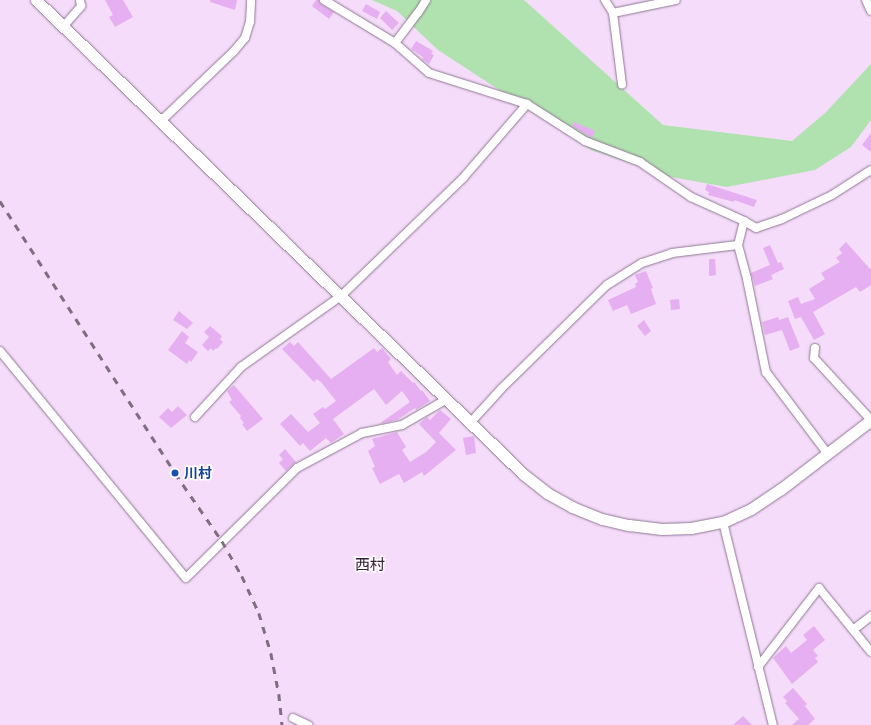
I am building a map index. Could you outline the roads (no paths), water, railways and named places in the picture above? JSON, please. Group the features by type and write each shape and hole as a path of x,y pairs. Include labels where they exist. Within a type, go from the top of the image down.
{"street":[{"path":"36,0 523,474 547,493 572,508 602,519 629,526 662,529 691,528 723,522 751,509 781,489 871,420 814,358 815,348"},
{"path":"63,27 81,6 80,0"},
{"path":"161,122 234,51 244,38 250,22 251,0"},
{"path":"324,0 395,43 429,73 527,104 585,141 640,162 691,197 756,228 782,219 832,195 871,170"},
{"path":"395,43 426,0"},
{"path":"605,0 613,13 622,84"},
{"path":"613,13 676,0"},
{"path":"866,0 871,11"},
{"path":"195,417 241,367 341,296 463,178 527,104"},
{"path":"744,221 738,245 747,279 766,372 827,453"},
{"path":"471,422 501,389 607,285 642,263 672,253 692,249 738,245"},
{"path":"0,351 186,578 297,468 362,433 402,425 447,399"},
{"path":"723,522 773,725"},
{"path":"758,667 820,588 871,652"},
{"path":"853,630 871,616"},
{"path":"293,718 308,725"}],"railway":[{"path":"0,201 175,473 222,541 242,576 259,613 271,653 279,694 282,725"}],"place":[{"name":"川村","path":"175,473"}],"district":[{"name":"西村","path":"370,565"}]}
